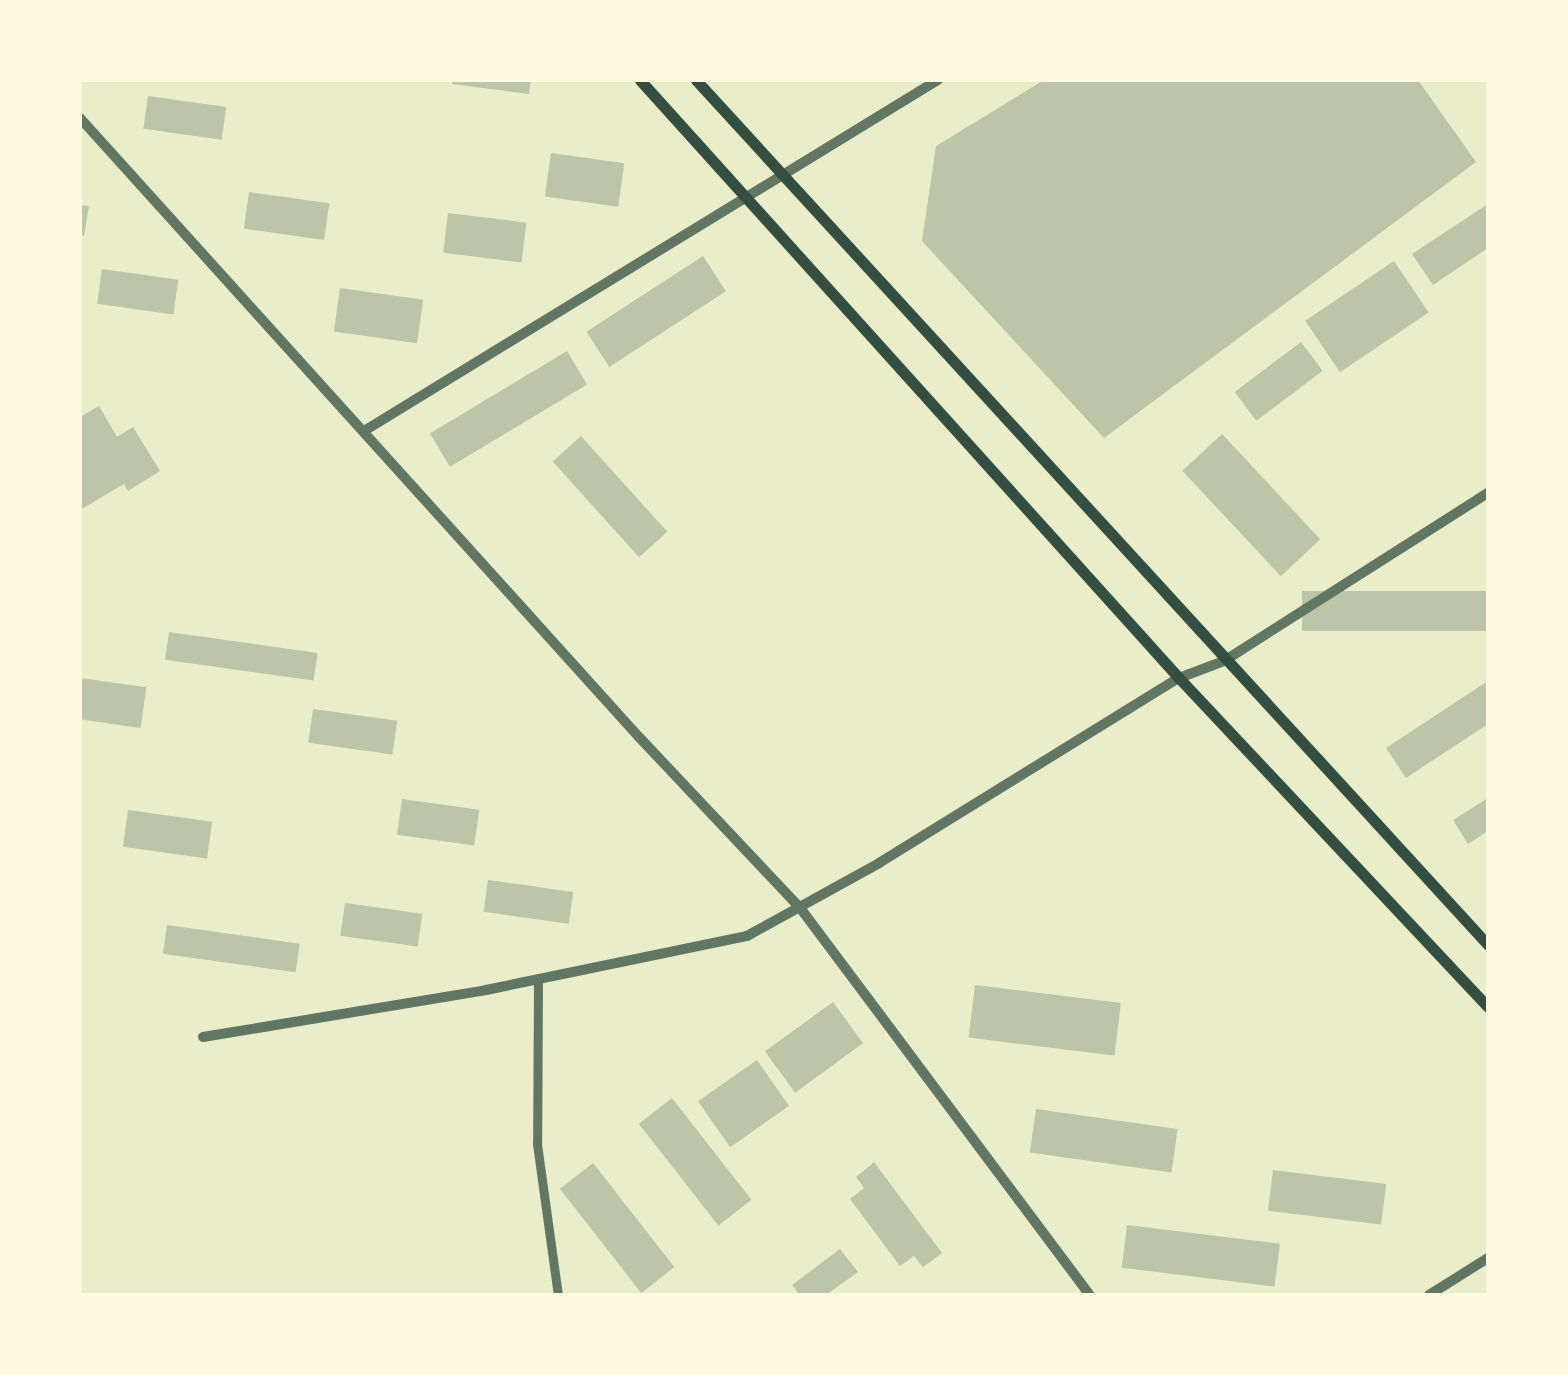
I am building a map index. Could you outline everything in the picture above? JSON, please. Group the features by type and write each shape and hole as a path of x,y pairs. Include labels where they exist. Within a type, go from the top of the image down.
{"main road":[{"path":"640,80 1179,678 1488,1008"},
{"path":"696,80 1488,946"}],"street":[{"path":"364,431 938,80"},
{"path":"80,118 801,909 1090,1295"},
{"path":"203,1037 538,980 746,936 801,909 1179,678 1224,660 1488,493"},
{"path":"538,980 537,1144 558,1295"},
{"path":"1429,1295 1488,1258"}],"building":[{"path":"453,80 531,80 529,94 452,84"},
{"path":"1044,80 1418,80 1476,162 1104,438 922,241 936,146"},
{"path":"148,96 226,107 222,140 143,129"},
{"path":"551,153 624,163 618,207 545,197"},
{"path":"249,192 329,203 324,240 244,229"},
{"path":"1488,204 1488,248 1433,285 1412,254"},
{"path":"80,205 89,206 84,236 80,235"},
{"path":"448,213 526,223 522,262 443,253"},
{"path":"703,256 726,291 609,367 586,332"},
{"path":"1394,261 1429,312 1340,372 1305,321"},
{"path":"102,269 178,280 173,314 97,304"},
{"path":"340,288 423,300 417,343 334,332"},
{"path":"1301,342 1323,371 1256,421 1235,392"},
{"path":"567,351 587,384 450,467 430,433"},
{"path":"99,406 117,437 133,427 160,471 128,491 124,484 80,510 80,417"},
{"path":"1222,434 1320,539 1281,576 1183,471"},
{"path":"581,436 667,532 639,557 553,461"},
{"path":"1302,591 1488,591 1488,631 1302,631"},
{"path":"169,632 318,653 314,681 165,660"},
{"path":"80,678 146,687 141,728 80,719"},
{"path":"1488,681 1488,724 1406,778 1386,748"},
{"path":"313,709 397,721 392,754 308,743"},
{"path":"1488,798 1488,831 1468,844 1453,820"},
{"path":"402,799 479,810 474,846 397,835"},
{"path":"128,810 212,822 207,858 123,847"},
{"path":"488,880 573,892 569,924 484,912"},
{"path":"345,903 422,914 418,947 340,936"},
{"path":"167,925 300,944 296,972 163,954"},
{"path":"975,985 1121,1003 1114,1056 969,1038"},
{"path":"833,1002 863,1043 795,1093 765,1051"},
{"path":"757,1060 789,1106 730,1147 698,1101"},
{"path":"672,1098 751,1200 718,1226 639,1124"},
{"path":"1036,1109 1178,1129 1171,1172 1030,1153"},
{"path":"874,1162 942,1253 923,1267 914,1256 900,1266 850,1199 864,1188 856,1177"},
{"path":"593,1163 674,1267 641,1293 560,1189"},
{"path":"1273,1170 1386,1184 1381,1225 1268,1211"},
{"path":"1127,1225 1280,1244 1275,1286 1122,1268"},
{"path":"840,1249 858,1272 826,1295 800,1295 792,1285"}]}
